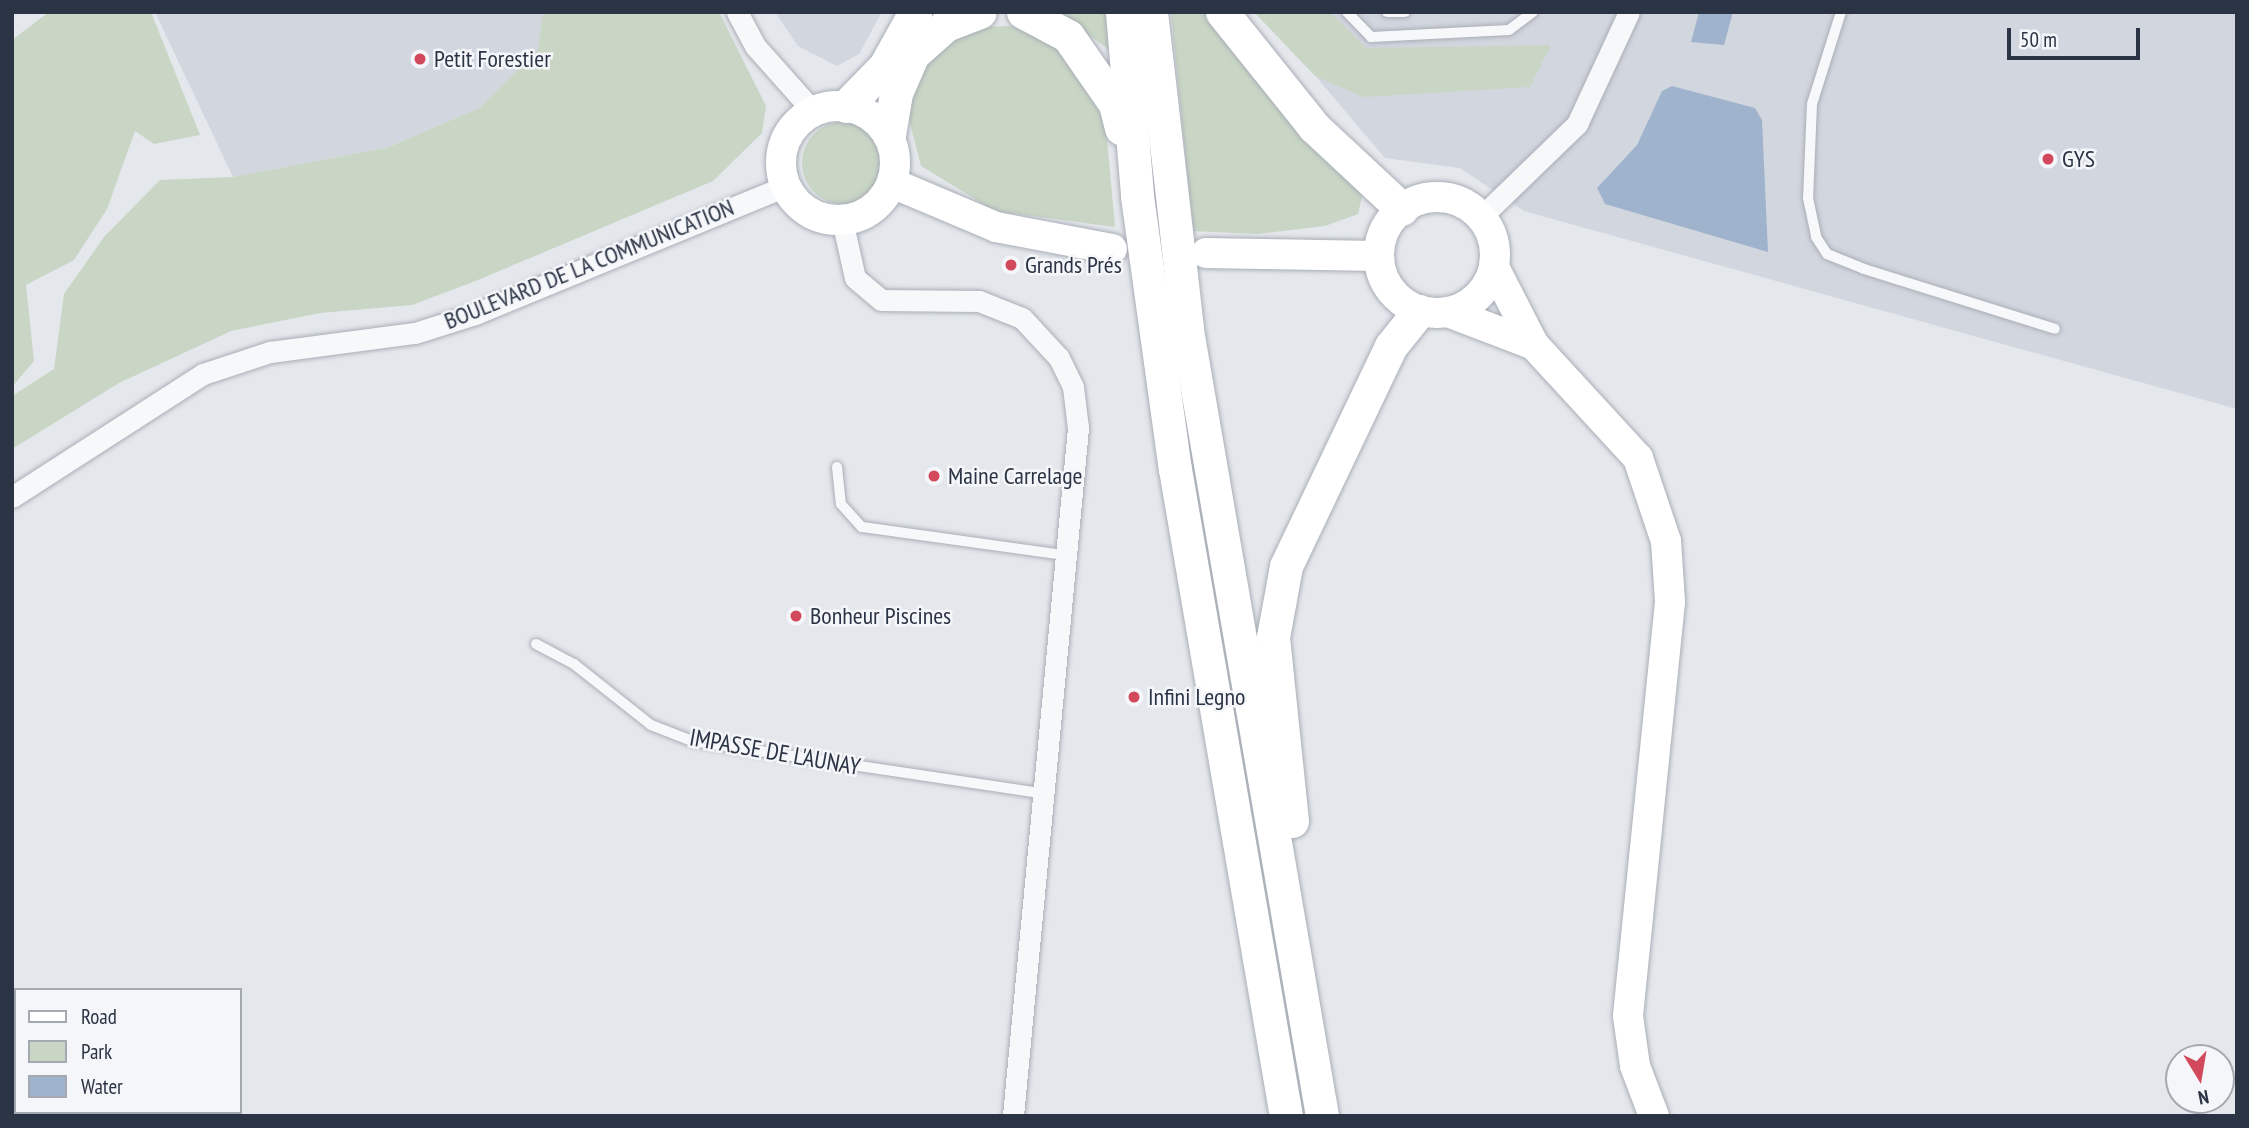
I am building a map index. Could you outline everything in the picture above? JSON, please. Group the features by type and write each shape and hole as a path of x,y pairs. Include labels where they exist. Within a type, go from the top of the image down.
{"main road":[{"path":"846,106 885,66 915,12"},
{"path":"888,135 896,93 913,54 946,25 980,12"},
{"path":"1023,12 1068,36 1094,67 1115,104 1137,197"},
{"path":"1122,12 1137,197 1175,469 1286,1116"},
{"path":"1151,12 1187,330 1324,1116"},
{"path":"1222,12 1314,127 1402,209"},
{"path":"1324,1116 1273,637 1286,566 1391,346 1433,311"}],"street":[{"path":"737,12 755,46 813,111"},
{"path":"1481,217 1577,124 1629,12"},
{"path":"846,106 878,121 888,135 892,183 872,209 842,220 809,212 786,186 785,144 813,111 846,106"},
{"path":"892,183 996,227 1112,249"},
{"name":"BOULEVARD DE LA COMMUNICATION","path":"12,497 203,374 270,352 415,333 475,314 786,186"},
{"path":"1534,345 1433,311 1390,290 1378,256 1381,238 1402,209 1426,199 1452,199 1481,217 1490,232 1494,267 1534,345 1625,437 1652,491 1666,541 1670,602 1629,994 1635,1066 1654,1116"},
{"path":"842,220 855,278 881,300 979,301 1022,318 1059,358 1073,387 1078,428 1040,793 1013,1116"},
{"path":"1206,253 1378,256"},
{"path":"1433,311 1476,298 1494,267"}],"lane":[{"path":"1347,12 1371,37 1509,30 1533,12"},
{"path":"1387,12 1405,12"},
{"path":"1841,12 1812,104 1808,198 1815,237 1827,254 1864,269 2055,329"},
{"path":"837,467 841,504 862,527 1065,555"},
{"name":"IMPASSE DE L'AUNAY","path":"536,644 574,664 652,725 692,741 1040,793"}],"shaded area":[{"path":"155,12 543,12 539,49 479,108 389,147 233,177"},
{"path":"775,12 882,12 859,54 837,66 798,46"},
{"path":"1261,12 2237,12 2237,409 1524,211 1460,168 1385,158"}],"green space":[{"path":"49,12 151,12 200,135 154,144 135,131 107,209 74,260 26,285 34,361 12,387 12,40"},
{"path":"543,12 719,12 766,106 762,133 713,181 412,305 320,313 231,331 119,383 12,449 12,396 54,369 64,294 104,237 160,180 233,177 389,147 479,108 538,49"},
{"path":"1060,12 1109,12 1111,51 1086,33"},
{"path":"1171,12 1220,12 1364,188 1358,214 1325,226 1257,234 1193,231"},
{"path":"1254,12 1330,12 1366,48 1551,45 1530,87 1364,97 1315,76"},
{"path":"1011,26 1054,44 1089,73 1106,127 1115,227 995,211 921,166 909,119 911,82 964,27"},
{"path":"835,122 851,122 866,129 877,140 884,155 881,179 872,192 851,204 835,204 820,197 809,186 802,171 802,155 809,140 820,129"}],"water":[{"path":"1699,12 1733,12 1724,45 1691,42"},
{"path":"1672,86 1755,108 1762,120 1768,252 1605,204 1597,188 1637,145 1662,91"}],"place":[{"name":"Petit Forestier","path":"420,59"},
{"name":"GYS","path":"2048,159"},
{"name":"Grands Prés","path":"1011,265"},
{"name":"Maine Carrelage","path":"934,476"},
{"name":"Bonheur Piscines","path":"796,616"},
{"name":"Infini Legno","path":"1134,697"}]}
